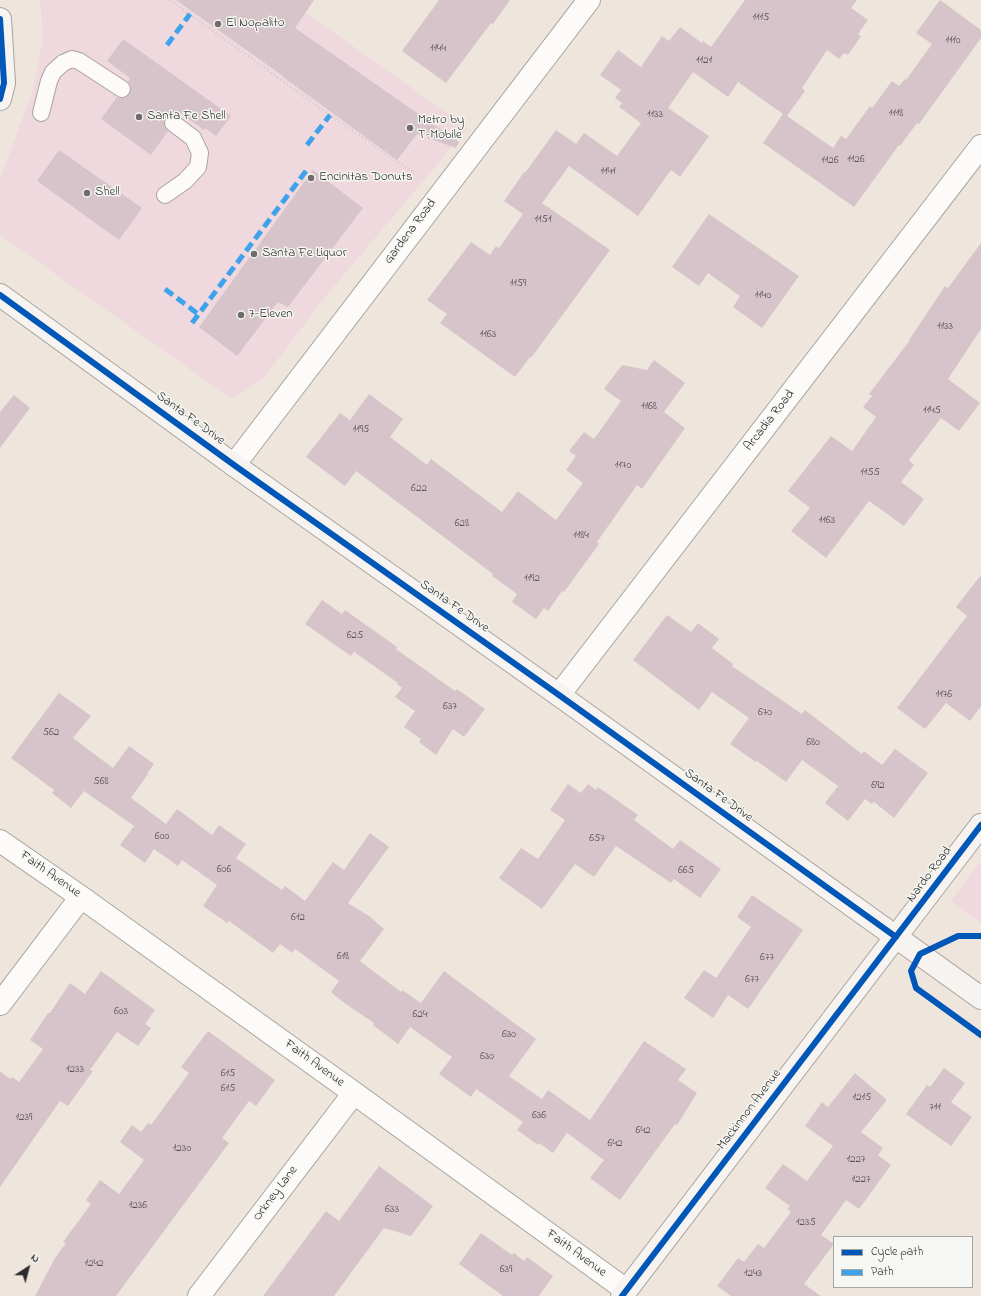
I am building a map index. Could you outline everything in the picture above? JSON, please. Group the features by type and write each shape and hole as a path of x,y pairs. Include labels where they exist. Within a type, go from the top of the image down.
{"main road":[{"path":"0,20 4,83 0,99"},
{"name":"Santa Fe Drive","path":"0,295 234,465 559,695 981,998"},
{"name":"Nardo Road","path":"896,937 981,825"},
{"name":"Mackinnon Avenue","path":"624,1293 896,937"}],"street":[{"name":"Gardena Road","path":"234,465 589,0"},
{"name":"Arcadia Road","path":"559,695 981,146"},
{"name":"Faith Avenue","path":"0,841 81,897 354,1093 624,1293"},
{"path":"0,1004 81,897"},
{"name":"Orkney Lane","path":"199,1296 354,1093"}],"lane":[{"path":"41,113 49,81 53,72 63,62 72,59 79,61 122,89"},
{"path":"165,195 185,181 198,167 200,153 193,138 173,123"}],"path":[{"path":"170,0 414,174"}],"shaded area":[{"path":"40,0 288,0 468,128 326,296 263,379 232,399 0,235 0,179 33,90 43,37"},
{"path":"981,861 981,923 951,901"}],"building":[{"path":"176,0 314,0 295,28 459,142 456,148 417,134 397,160"},
{"path":"439,0 510,0 446,83 402,51"},
{"path":"745,0 857,0 851,8 868,20 858,34 861,36 848,55 844,53 839,59 827,50 802,88 805,91 787,116 833,148 841,136 846,139 870,106 872,108 892,81 899,86 905,79 906,80 932,44 916,33 940,0 981,30 981,38 919,124 917,123 900,146 899,145 854,207 763,143 783,114 738,82 728,97 693,72 668,108 709,136 680,177 671,170 638,216 569,166 542,203 610,250 531,358 530,357 515,377 440,323 447,314 427,300 471,242 490,255 496,246 499,248 523,214 504,201 556,130 576,144 584,133 617,156 641,123 619,107 622,103 615,98 621,90 600,75 618,50 641,67 662,36 669,41 680,27 702,43 703,41 711,47"},
{"path":"123,39 231,116 216,136 205,128 204,130 180,113 179,115 170,114 166,117 164,122 164,127 168,131 151,155 101,119 117,97 126,98 130,94 131,85 128,82 130,78 107,61"},
{"path":"59,150 142,208 119,240 37,181"},
{"path":"313,170 363,208 288,307 278,302 237,356 199,327"},
{"path":"709,214 799,276 762,328 733,307 740,296 708,273 699,286 672,267"},
{"path":"981,243 981,329 948,379 980,403 959,431 941,418 909,460 914,465 901,482 924,499 904,526 869,501 826,558 791,531 810,508 788,491 831,436 852,451 876,417 863,407 872,396 869,394 910,340 945,286 948,288"},
{"path":"654,360 685,383 664,412 685,428 642,489 637,485 597,542 599,544 564,592 562,591 548,611 544,608 536,619 512,602 517,594 492,576 493,574 356,471 345,486 306,457 340,413 350,420 369,394 403,419 390,437 427,465 431,459 502,512 518,491 556,520 583,483 566,470 576,456 569,451 584,432 594,439 621,401 604,389 622,365 647,370"},
{"path":"14,395 30,408 0,448 0,412"},
{"path":"981,575 981,706 970,721 946,703 925,729 897,708 967,616 956,607"},
{"path":"322,600 342,614 345,610 455,691 457,689 485,709 464,737 453,729 436,755 419,742 421,739 404,727 415,711 395,697 402,688 397,684 398,683 354,652 351,656 305,624"},
{"path":"667,615 691,632 698,623 719,639 712,648 733,664 732,666 802,714 805,710 862,754 864,751 882,765 895,749 928,773 894,818 874,802 872,804 865,799 848,821 825,803 838,786 802,760 786,782 730,744 749,718 712,692 699,710 633,660"},
{"path":"59,693 91,716 73,738 113,768 129,746 154,764 131,798 166,824 177,809 212,835 219,825 246,844 236,858 282,890 285,886 305,901 333,862 344,870 370,833 389,847 348,903 369,916 384,929 360,961 401,992 402,990 421,1003 444,971 536,1039 509,1076 542,1099 548,1090 590,1120 644,1041 686,1069 678,1080 697,1093 677,1125 675,1124 620,1200 590,1178 604,1160 567,1133 553,1153 539,1143 538,1145 517,1130 523,1122 476,1089 471,1097 439,1074 452,1057 410,1027 398,1044 373,1025 374,1023 331,992 339,981 295,949 292,953 280,944 273,953 229,921 227,923 203,906 217,885 182,860 178,866 154,849 145,863 120,845 134,826 84,791 71,808 52,793 54,790 11,758"},
{"path":"568,784 581,793 588,784 596,790 598,787 638,815 634,820 673,849 680,840 721,869 700,898 674,879 671,883 616,846 594,877 575,864 542,909 499,878 521,848 538,859 565,820 550,810"},
{"path":"752,895 803,930 748,1009 728,995 713,1018 684,998 704,970 716,978 751,927 737,917"},
{"path":"101,971 155,1010 145,1024 151,1028 138,1046 117,1032 90,1070 93,1071 68,1106 60,1101 0,1187 0,1071 10,1079 12,1077 19,1082 43,1049 30,1040 70,983 85,994"},
{"path":"208,1031 275,1080 256,1106 249,1101 222,1138 229,1143 116,1296 35,1296 55,1258 66,1243 63,1242 91,1204 86,1200 100,1180 119,1194 144,1160 120,1142 132,1125 141,1132 148,1123 151,1125 189,1073 181,1067"},
{"path":"944,1068 965,1083 951,1102 972,1117 951,1146 906,1114 927,1085 930,1087"},
{"path":"855,1073 887,1100 861,1132 883,1148 878,1155 891,1165 859,1209 846,1200 821,1235 833,1243 833,1245 804,1284 821,1296 731,1296 717,1286 738,1258 744,1262 758,1244 764,1248 791,1212 787,1209 790,1206 765,1188 783,1164 807,1181 833,1146 805,1126 822,1102 828,1107"},
{"path":"379,1166 433,1206 411,1236 384,1228 334,1296 263,1296 326,1211 339,1221"},
{"path":"481,1233 512,1255 514,1253 524,1261 527,1257 553,1276 539,1296 503,1296 459,1264"}],"marked path":[{"path":"167,45 190,14"},
{"path":"307,145 330,115"},
{"path":"192,323 306,171"},
{"path":"165,289 198,314"}],"cycle path":[{"path":"0,19 4,83 0,99"},
{"path":"0,295 234,465 559,695 896,937"},
{"path":"622,1296 981,825"},
{"path":"981,936 958,936 920,954 911,971 916,988 981,1035"}],"place":[{"name":"El Nopalito","path":"218,24"},
{"name":"Santa Fe Shell","path":"139,117"},
{"name":"Metro by T-Mobile","path":"410,128"},
{"name":"Encinitas Donuts","path":"311,178"},
{"name":"Shell","path":"87,193"},
{"name":"Santa Fe Liquor","path":"254,254"},
{"name":"7-Eleven","path":"241,315"}]}
